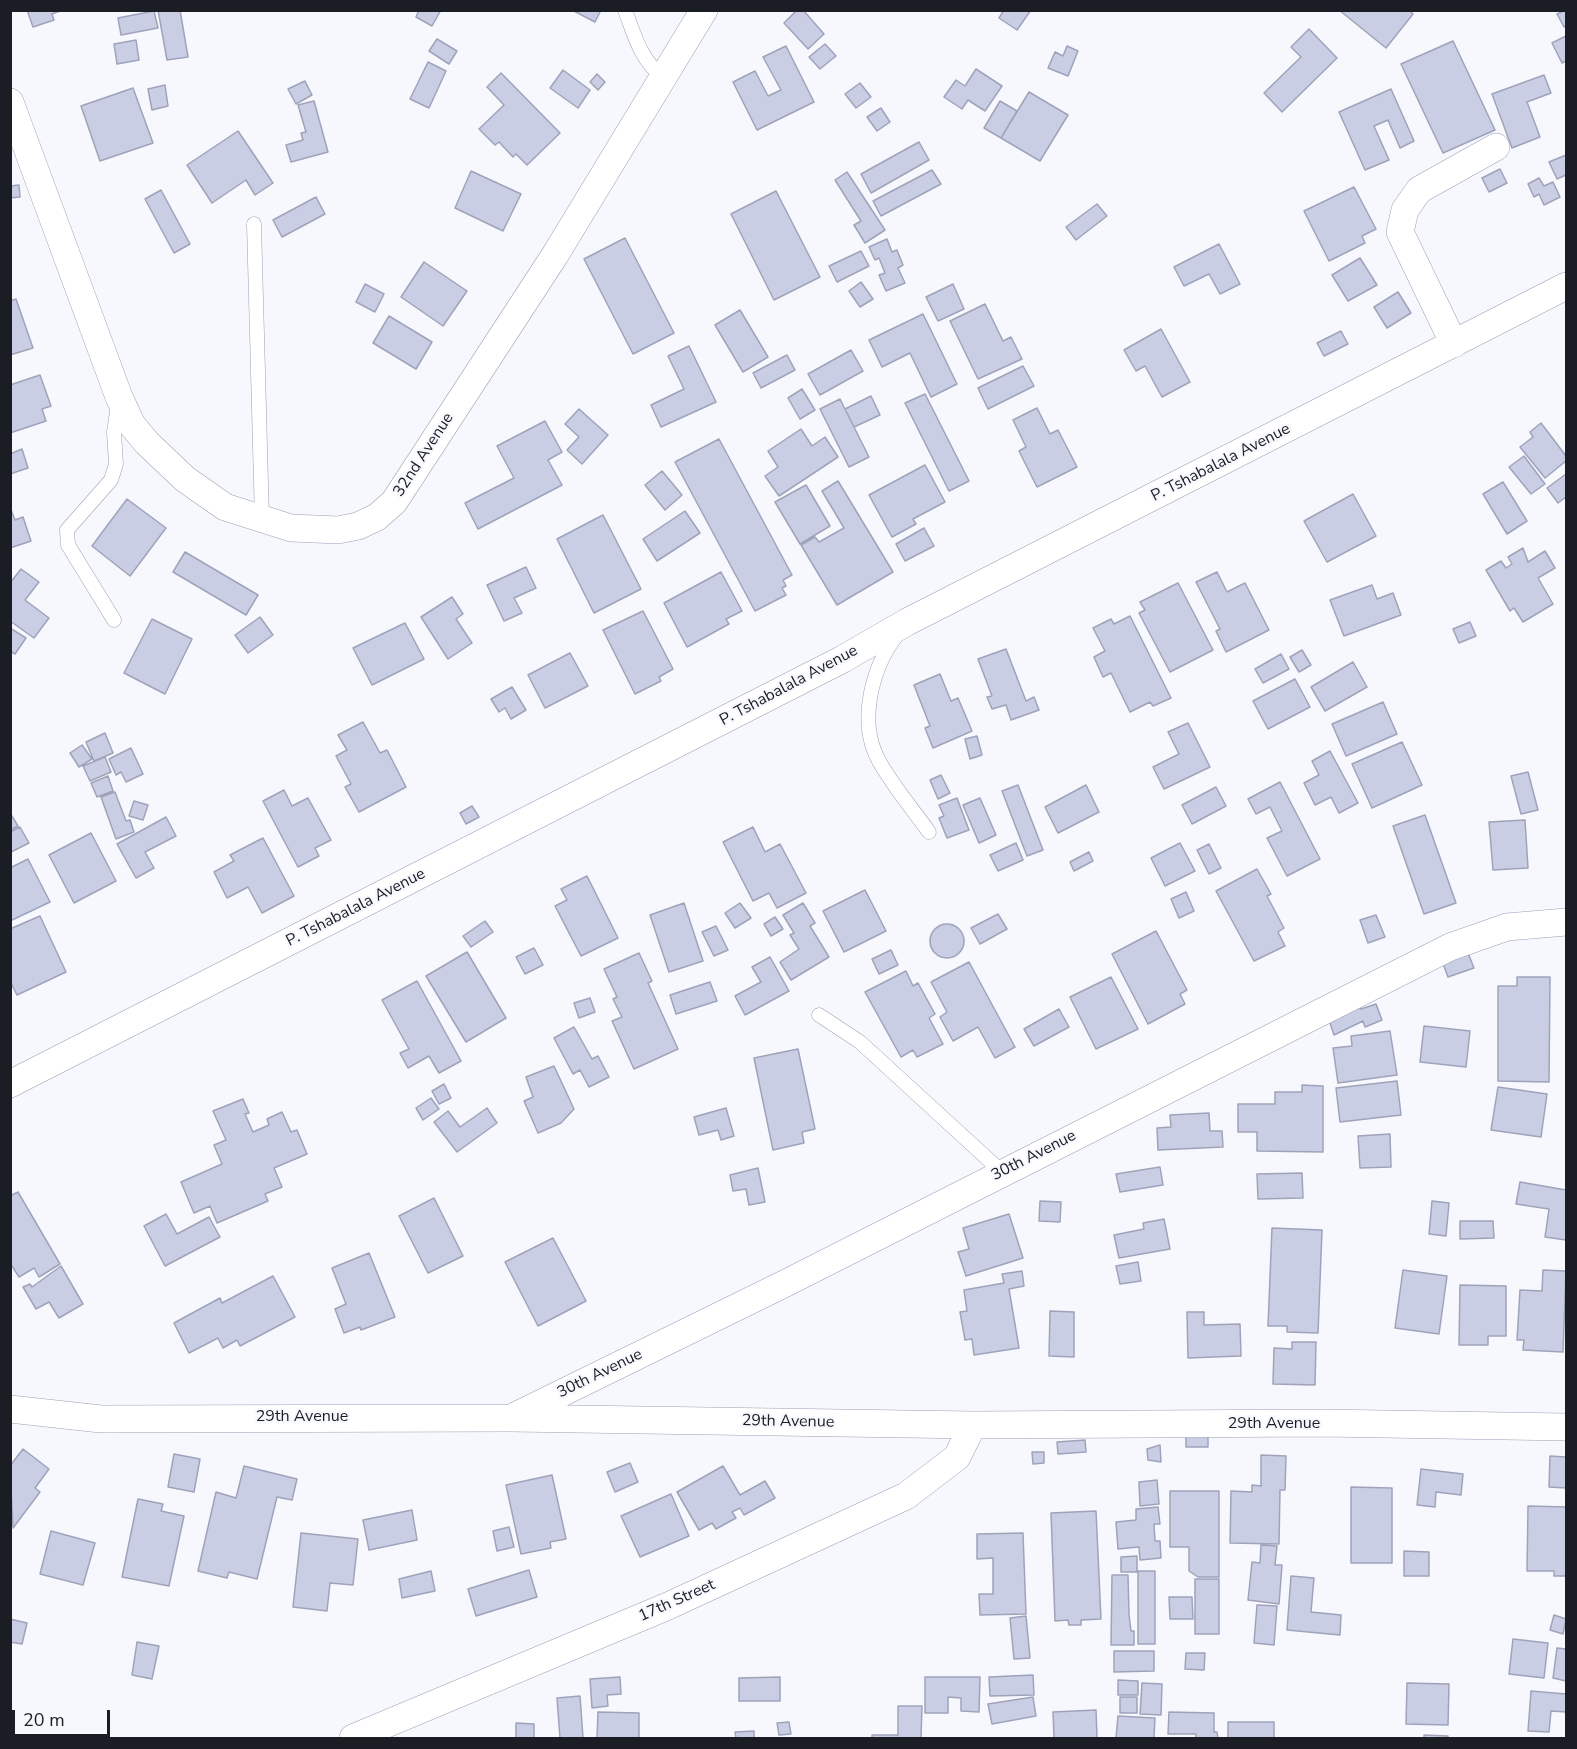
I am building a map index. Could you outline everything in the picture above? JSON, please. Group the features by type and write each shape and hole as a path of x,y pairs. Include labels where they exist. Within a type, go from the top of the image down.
{"street":[{"name":"32nd Avenue","path":"10,102 119,397 132,425 185,479 225,507 262,520 313,531 338,530 358,526 377,517 394,502 555,255 704,10"},
{"path":"1454,344 1400,232 1405,210 1419,190 1496,147"},
{"name":"P. Tshabalala Avenue","path":"12,1081 843,659 907,622 1566,286"},
{"name":"30th Avenue","path":"511,1418 1450,947 1507,927 1566,922"},
{"name":"29th Avenue","path":"10,1409 101,1419 511,1418 973,1425 1323,1424 1566,1427"},
{"name":"17th Street","path":"353,1738 668,1606 906,1496 957,1457 973,1425"}],"lane":[{"path":"625,10 640,52 652,69 664,78"},
{"path":"254,224 262,520"},
{"path":"114,620 68,545 67,530 111,480 116,464 114,432 119,397"},
{"path":"907,622 880,660 871,694 868,727 877,758 928,832"},
{"path":"819,1015 860,1042 1002,1172"}],"building":[{"path":"27,10 63,10 52,14 54,20 33,27"},
{"path":"158,10 180,10 188,57 167,60"},
{"path":"419,10 441,10 432,26 416,17"},
{"path":"572,10 601,10 595,22"},
{"path":"797,10 803,10 824,34 808,49 784,23"},
{"path":"1004,10 1031,10 1017,30 999,18"},
{"path":"1339,10 1409,10 1413,14 1386,48"},
{"path":"1566,10 1566,25 1564,27 1557,14"},
{"path":"154,11 158,28 121,35 118,18"},
{"path":"1309,29 1337,58 1282,112 1264,93 1301,57 1291,47"},
{"path":"1566,36 1566,61 1562,63 1552,43"},
{"path":"437,39 457,51 449,64 429,51"},
{"path":"136,40 139,60 117,64 114,44"},
{"path":"1453,41 1495,130 1443,153 1401,64"},
{"path":"825,44 836,56 820,69 809,57"},
{"path":"786,46 814,102 757,130 733,82 755,71 768,96 781,90 763,57"},
{"path":"1067,46 1078,51 1068,76 1048,68 1055,52 1063,56"},
{"path":"428,62 446,71 429,108 410,99"},
{"path":"976,69 1002,86 985,111 968,100 962,109 944,97 956,80 965,86"},
{"path":"563,70 590,90 578,108 550,88"},
{"path":"501,73 560,133 527,165 516,154 513,157 499,142 495,145 479,129 504,105 487,87"},
{"path":"597,74 605,82 598,90 590,82"},
{"path":"1544,75 1551,93 1527,102 1540,137 1512,148 1492,94"},
{"path":"305,81 312,95 296,104 288,89"},
{"path":"860,83 871,97 856,108 845,94"},
{"path":"165,85 168,106 152,110 148,89"},
{"path":"133,88 153,143 100,161 81,106"},
{"path":"1391,89 1414,141 1400,148 1388,120 1374,126 1389,160 1365,170 1339,112"},
{"path":"1029,92 1068,115 1040,161 1001,138"},
{"path":"314,101 328,152 291,162 286,145 303,140 301,133 306,132 298,105"},
{"path":"1000,101 1017,111 1001,138 984,128"},
{"path":"881,108 890,122 877,131 867,117"},
{"path":"238,131 273,183 255,195 246,180 212,203 187,165"},
{"path":"919,142 929,160 871,193 861,174"},
{"path":"1566,155 1566,175 1557,179 1549,162"},
{"path":"1500,169 1507,183 1489,192 1482,178"},
{"path":"932,170 941,184 881,216 873,201"},
{"path":"471,171 521,194 503,231 455,208"},
{"path":"847,172 885,230 865,243 854,225 861,221 835,180"},
{"path":"1539,178 1544,186 1553,182 1560,197 1544,205 1539,194 1534,197 1528,184"},
{"path":"19,185 20,197 10,198 10,186"},
{"path":"1354,187 1376,229 1362,236 1365,243 1329,261 1304,211"},
{"path":"161,190 190,244 174,253 145,199"},
{"path":"776,191 820,277 774,300 731,214"},
{"path":"316,197 325,214 282,237 273,220"},
{"path":"1097,204 1107,216 1076,240 1066,227"},
{"path":"625,238 674,333 633,354 584,259"},
{"path":"887,239 892,252 897,250 903,265 898,268 905,283 886,291 879,275 885,273 879,258 875,260 869,247"},
{"path":"1219,244 1240,284 1220,294 1209,274 1184,286 1174,267"},
{"path":"861,251 869,266 837,282 829,266"},
{"path":"1360,258 1377,285 1348,301 1332,275"},
{"path":"424,262 467,291 443,326 401,297"},
{"path":"861,282 873,299 860,307 849,291"},
{"path":"365,284 384,294 375,312 356,302"},
{"path":"953,284 964,309 938,321 926,297"},
{"path":"1398,292 1411,313 1387,328 1374,307"},
{"path":"16,299 33,348 10,355 10,301"},
{"path":"985,304 1003,341 1011,337 1022,359 978,379 950,321"},
{"path":"740,310 768,357 743,372 715,325"},
{"path":"923,314 957,384 931,397 910,353 882,367 869,340"},
{"path":"389,316 432,342 416,369 373,343"},
{"path":"1161,329 1190,382 1162,397 1145,366 1136,371 1124,350"},
{"path":"1341,331 1348,344 1324,356 1317,343"},
{"path":"689,346 716,402 661,427 651,405 684,389 668,356"},
{"path":"851,350 863,371 820,395 808,374"},
{"path":"787,355 795,370 761,388 753,373"},
{"path":"1023,366 1034,386 988,409 978,388"},
{"path":"40,375 51,406 42,409 46,421 10,433 10,385"},
{"path":"802,389 815,410 800,419 788,398"},
{"path":"925,394 969,481 949,491 905,403"},
{"path":"871,396 880,415 854,427 845,409"},
{"path":"840,399 869,457 849,467 820,409"},
{"path":"1037,408 1050,434 1058,430 1077,467 1037,487 1019,451 1026,447 1013,420"},
{"path":"579,409 608,435 582,464 567,450 579,437 565,424"},
{"path":"545,421 562,452 548,460 562,485 478,529 465,503 514,478 497,446"},
{"path":"1541,423 1566,456 1566,461 1545,478 1520,447 1533,437 1530,432"},
{"path":"801,429 812,446 825,437 838,457 779,496 765,476 778,467 768,451"},
{"path":"719,439 792,575 783,580 786,586 782,588 786,595 755,611 675,462"},
{"path":"22,449 28,468 10,474 10,454"},
{"path":"1524,456 1545,484 1531,494 1509,467"},
{"path":"925,465 945,502 913,519 916,524 892,537 869,495"},
{"path":"662,471 682,495 665,510 645,485"},
{"path":"1566,474 1566,497 1558,503 1547,488"},
{"path":"838,481 893,572 837,605 801,545 815,537 819,542 844,528 822,491"},
{"path":"1503,482 1527,521 1507,534 1483,494"},
{"path":"806,485 830,526 800,544 775,502"},
{"path":"1353,494 1376,536 1327,562 1304,521"},
{"path":"127,499 166,528 130,576 92,546"},
{"path":"10,507 15,520 23,517 31,541 10,548"},
{"path":"685,511 700,533 657,561 643,539"},
{"path":"603,515 641,589 594,613 557,539"},
{"path":"924,528 934,546 905,561 896,544"},
{"path":"1523,548 1528,562 1545,551 1555,568 1538,578 1553,604 1523,622 1514,608 1510,611 1486,570 1501,561 1506,568 1512,564 1508,557"},
{"path":"185,552 258,595 246,615 173,572"},
{"path":"526,567 536,588 514,598 522,613 504,621 487,585"},
{"path":"21,569 39,582 25,600 49,618 34,638 10,621 10,583"},
{"path":"721,572 742,611 726,619 729,624 687,647 664,603"},
{"path":"1217,572 1227,592 1245,583 1269,630 1226,652 1216,631 1220,629 1196,582"},
{"path":"1178,583 1213,650 1170,672 1139,613 1145,610 1140,602"},
{"path":"1372,585 1377,599 1393,593 1401,615 1344,636 1330,600"},
{"path":"452,597 463,614 456,619 472,643 448,659 421,617"},
{"path":"643,611 673,669 659,677 661,681 635,694 603,630"},
{"path":"1130,616 1171,698 1153,706 1150,702 1130,712 1111,673 1103,677 1094,657 1105,651 1093,628 1111,619 1114,624"},
{"path":"260,617 273,635 248,653 235,635"},
{"path":"152,619 192,639 165,694 124,673"},
{"path":"1470,622 1476,636 1459,643 1453,629"},
{"path":"405,623 424,659 372,685 353,648"},
{"path":"10,628 26,638 15,654 10,651"},
{"path":"1006,649 1026,701 1034,697 1039,710 1011,720 1006,705 992,709 987,697 992,696 978,659"},
{"path":"1302,650 1311,665 1299,672 1290,657"},
{"path":"570,653 588,686 545,708 528,675"},
{"path":"1281,654 1289,669 1263,683 1255,669"},
{"path":"1353,662 1367,687 1325,711 1311,687"},
{"path":"940,674 951,701 958,698 972,731 933,748 925,728 930,726 914,685"},
{"path":"1295,679 1310,707 1268,729 1253,701"},
{"path":"512,687 526,710 511,719 505,708 499,712 491,699"},
{"path":"1383,702 1397,734 1346,756 1332,724"},
{"path":"363,722 380,753 387,750 406,787 359,812 345,787 351,784 336,756 347,750 338,735"},
{"path":"1188,723 1210,767 1164,789 1153,767 1179,754 1168,732"},
{"path":"105,733 113,753 94,761 86,742"},
{"path":"977,736 982,755 970,759 965,739"},
{"path":"1402,742 1422,785 1372,808 1352,764"},
{"path":"82,745 92,759 79,767 70,753"},
{"path":"131,748 143,774 126,782 121,772 116,775 109,759"},
{"path":"1330,751 1358,803 1339,813 1331,797 1315,805 1304,783 1319,775 1312,761"},
{"path":"105,757 111,772 90,781 83,766"},
{"path":"1528,772 1538,810 1521,814 1511,776"},
{"path":"941,775 950,793 938,799 930,780"},
{"path":"108,776 113,791 97,797 91,783"},
{"path":"1280,782 1320,859 1287,876 1267,838 1282,831 1270,807 1256,814 1248,799"},
{"path":"1018,785 1043,850 1027,856 1002,791"},
{"path":"1086,785 1099,812 1058,833 1045,807"},
{"path":"1216,787 1226,806 1192,824 1182,805"},
{"path":"284,790 292,806 308,798 331,840 315,848 319,856 298,867 263,801"},
{"path":"115,792 126,821 130,820 134,832 116,839 101,797"},
{"path":"957,798 969,830 947,838 939,818 944,816 939,805"},
{"path":"980,798 996,835 979,843 963,805"},
{"path":"134,801 148,805 143,820 129,816"},
{"path":"472,806 479,817 466,824 460,813"},
{"path":"10,813 18,826 10,830"},
{"path":"1425,815 1456,903 1424,914 1393,826"},
{"path":"166,817 176,836 145,852 154,868 136,878 117,844"},
{"path":"1525,820 1528,868 1493,870 1489,822"},
{"path":"20,827 29,843 11,852 10,832"},
{"path":"753,827 765,852 780,844 806,893 777,908 769,893 753,901 723,842"},
{"path":"91,833 116,881 74,903 49,855"},
{"path":"263,838 294,896 262,913 248,887 227,898 214,872 234,861 230,855"},
{"path":"1016,843 1023,860 998,871 990,855"},
{"path":"1180,843 1195,871 1165,886 1151,858"},
{"path":"1209,844 1221,868 1209,874 1197,850"},
{"path":"1089,852 1093,861 1074,871 1070,862"},
{"path":"28,859 50,902 10,921 10,868"},
{"path":"1257,869 1271,894 1267,896 1284,928 1278,932 1285,946 1254,961 1216,891"},
{"path":"587,876 618,938 581,956 555,906 567,900 561,889"},
{"path":"865,890 886,931 844,952 823,911"},
{"path":"1186,892 1194,911 1179,918 1171,899"},
{"path":"684,903 703,961 669,972 650,915"},
{"path":"740,903 751,918 735,928 725,913"},
{"path":"803,903 815,923 810,926 829,957 791,980 780,962 799,949 790,935 794,933 783,915"},
{"path":"998,914 1007,929 980,944 971,928"},
{"path":"1376,915 1385,937 1368,943 1360,920"},
{"path":"40,916 66,972 17,995 10,981 10,929"},
{"path":"775,917 783,929 771,936 764,924"},
{"path":"485,921 493,932 471,947 463,936"},
{"path":"947,924 959,929 964,941 959,953 947,958 935,953 930,941 935,929"},
{"path":"716,926 728,950 714,956 702,932"},
{"path":"1156,931 1187,990 1180,994 1185,1004 1148,1024 1112,954"},
{"path":"534,948 543,965 525,974 516,957"},
{"path":"891,950 898,965 879,974 872,959"},
{"path":"467,952 506,1018 466,1042 426,976"},
{"path":"639,953 652,981 648,983 678,1049 634,1069 612,1021 622,1017 613,999 617,997 604,969"},
{"path":"1468,953 1474,968 1448,977 1442,961"},
{"path":"770,957 789,991 745,1015 735,996 761,982 752,967"},
{"path":"969,962 1015,1047 995,1058 978,1027 953,1041 940,1017 947,1012 931,982"},
{"path":"906,971 913,986 918,983 935,1014 929,1018 943,1044 917,1057 913,1050 901,1057 865,992"},
{"path":"1111,977 1138,1029 1096,1049 1070,997"},
{"path":"1517,977 1550,977 1549,1082 1498,1081 1498,986 1517,986"},
{"path":"417,981 461,1061 439,1073 429,1056 408,1068 400,1053 409,1049 382,1000"},
{"path":"710,982 717,1001 676,1014 670,995"},
{"path":"590,998 595,1012 579,1018 574,1003"},
{"path":"1376,1004 1382,1020 1365,1027 1363,1021 1334,1035 1328,1017 1359,1006 1361,1009"},
{"path":"1059,1009 1069,1027 1034,1046 1024,1029"},
{"path":"1424,1026 1470,1031 1466,1067 1420,1062"},
{"path":"574,1027 592,1059 598,1056 609,1077 589,1087 580,1070 573,1074 554,1038"},
{"path":"1390,1031 1397,1075 1338,1083 1333,1048 1352,1046 1351,1036"},
{"path":"798,1049 815,1129 802,1132 804,1143 773,1150 754,1058"},
{"path":"554,1066 574,1109 561,1123 538,1133 524,1101 533,1097 526,1077"},
{"path":"1397,1081 1401,1115 1340,1122 1336,1088"},
{"path":"444,1084 451,1098 439,1104 432,1091"},
{"path":"1302,1085 1323,1086 1323,1152 1257,1151 1257,1132 1238,1132 1238,1104 1275,1104 1275,1092 1302,1092"},
{"path":"1498,1087 1547,1094 1541,1137 1491,1130"},
{"path":"431,1098 439,1109 423,1120 416,1108"},
{"path":"243,1099 249,1113 245,1114 253,1132 269,1125 267,1119 282,1112 291,1132 297,1130 307,1154 274,1168 282,1187 265,1194 268,1201 217,1223 210,1206 194,1213 181,1182 222,1164 214,1145 226,1140 213,1111"},
{"path":"487,1108 497,1123 457,1152 434,1122 448,1111 460,1127"},
{"path":"726,1108 734,1136 721,1140 718,1130 699,1135 694,1117"},
{"path":"1209,1113 1210,1131 1222,1131 1223,1147 1158,1150 1157,1128 1171,1127 1170,1115"},
{"path":"1390,1134 1391,1167 1360,1168 1358,1136"},
{"path":"1160,1167 1163,1185 1120,1192 1116,1174"},
{"path":"758,1168 765,1202 749,1205 746,1189 733,1191 730,1175"},
{"path":"1302,1173 1303,1198 1258,1199 1257,1174"},
{"path":"1520,1182 1566,1190 1566,1240 1545,1237 1549,1209 1516,1204"},
{"path":"18,1192 60,1264 39,1277 34,1268 19,1277 10,1263 10,1196"},
{"path":"434,1198 463,1256 428,1273 399,1216"},
{"path":"1040,1201 1061,1202 1060,1222 1039,1221"},
{"path":"1432,1201 1449,1203 1446,1236 1429,1234"},
{"path":"166,1214 177,1234 209,1217 220,1237 165,1266 144,1226"},
{"path":"1009,1214 1023,1258 966,1276 958,1252 969,1249 963,1228"},
{"path":"1164,1219 1170,1249 1119,1258 1114,1235 1144,1229 1143,1223"},
{"path":"1460,1221 1493,1221 1494,1238 1460,1239"},
{"path":"1272,1228 1322,1230 1318,1333 1287,1332 1287,1326 1268,1326"},
{"path":"553,1238 586,1301 538,1326 505,1262"},
{"path":"369,1253 395,1317 361,1330 360,1327 344,1333 335,1309 346,1304 332,1268"},
{"path":"1138,1262 1141,1281 1120,1284 1116,1266"},
{"path":"61,1266 83,1304 59,1318 49,1302 36,1309 23,1287 30,1284 32,1287"},
{"path":"1403,1270 1447,1276 1439,1334 1395,1328"},
{"path":"1543,1270 1566,1271 1563,1352 1523,1350 1524,1340 1517,1340 1520,1290 1542,1291"},
{"path":"1022,1271 1024,1286 1009,1289 1019,1348 974,1355 972,1339 965,1340 960,1312 967,1311 964,1290 1004,1283 1002,1274"},
{"path":"273,1276 295,1317 240,1346 237,1340 223,1348 218,1338 189,1353 174,1323 220,1298 222,1303"},
{"path":"1460,1285 1506,1286 1506,1336 1488,1336 1488,1345 1459,1345"},
{"path":"1050,1311 1074,1312 1074,1357 1049,1356"},
{"path":"1187,1312 1204,1312 1204,1325 1240,1324 1241,1356 1188,1358"},
{"path":"1292,1342 1316,1342 1315,1385 1273,1384 1274,1348 1292,1349"},
{"path":"1186,1435 1208,1435 1208,1447 1186,1447"},
{"path":"1085,1440 1086,1452 1058,1454 1057,1442"},
{"path":"1160,1445 1161,1462 1148,1460 1147,1449"},
{"path":"23,1449 49,1469 35,1488 40,1492 13,1528 10,1466"},
{"path":"1032,1452 1044,1452 1044,1463 1033,1464"},
{"path":"174,1454 200,1459 194,1492 168,1487"},
{"path":"1261,1455 1286,1456 1285,1490 1280,1490 1279,1544 1230,1543 1231,1491 1252,1492 1252,1485 1261,1486"},
{"path":"1550,1456 1566,1457 1566,1488 1549,1487"},
{"path":"630,1463 638,1482 615,1492 607,1472"},
{"path":"244,1466 297,1479 292,1500 277,1497 257,1579 229,1572 227,1578 198,1571 216,1492 236,1498"},
{"path":"723,1466 740,1495 765,1481 775,1498 744,1515 740,1508 732,1512 736,1518 716,1529 712,1523 699,1530 677,1492"},
{"path":"1421,1469 1463,1474 1461,1495 1436,1492 1435,1507 1417,1505"},
{"path":"552,1475 566,1539 550,1542 551,1548 521,1554 506,1485"},
{"path":"1157,1480 1159,1504 1140,1506 1139,1482"},
{"path":"1351,1487 1392,1488 1392,1563 1351,1563"},
{"path":"1170,1491 1219,1491 1219,1577 1198,1577 1189,1571 1189,1547 1170,1547"},
{"path":"671,1494 689,1536 640,1557 621,1516"},
{"path":"138,1499 163,1504 161,1511 184,1516 169,1586 122,1577"},
{"path":"1528,1506 1566,1507 1566,1576 1554,1576 1554,1571 1527,1571"},
{"path":"1158,1507 1160,1524 1154,1524 1155,1541 1160,1541 1161,1558 1140,1560 1139,1547 1118,1549 1116,1522 1136,1520 1136,1509"},
{"path":"412,1510 417,1540 369,1550 363,1520"},
{"path":"1096,1511 1101,1619 1081,1620 1081,1625 1069,1625 1068,1620 1055,1621 1051,1513"},
{"path":"509,1527 514,1547 497,1551 493,1531"},
{"path":"51,1531 95,1543 83,1585 40,1574"},
{"path":"301,1533 358,1539 353,1585 330,1583 327,1611 293,1607"},
{"path":"1023,1533 1026,1614 980,1615 979,1594 993,1594 993,1558 977,1559 977,1534"},
{"path":"1261,1545 1277,1546 1275,1565 1282,1565 1279,1604 1248,1600 1252,1562 1260,1563"},
{"path":"1404,1551 1429,1552 1429,1576 1404,1576"},
{"path":"1137,1556 1137,1572 1121,1572 1121,1557"},
{"path":"529,1570 537,1597 476,1616 468,1589"},
{"path":"431,1571 435,1591 402,1598 399,1579"},
{"path":"1138,1571 1155,1571 1155,1644 1138,1644"},
{"path":"1112,1575 1128,1575 1129,1615 1131,1631 1134,1631 1134,1645 1111,1645"},
{"path":"1291,1576 1314,1578 1311,1612 1341,1615 1340,1635 1287,1630"},
{"path":"1195,1579 1219,1579 1219,1634 1195,1634"},
{"path":"1169,1597 1192,1597 1193,1619 1170,1619"},
{"path":"1257,1605 1277,1606 1274,1645 1254,1643"},
{"path":"1554,1615 1566,1619 1563,1634 1550,1630"},
{"path":"1026,1616 1030,1658 1014,1659 1010,1618"},
{"path":"10,1619 27,1623 22,1644 10,1642"},
{"path":"1513,1639 1548,1643 1544,1678 1509,1674"},
{"path":"137,1642 159,1646 152,1679 132,1675"},
{"path":"1557,1648 1566,1649 1566,1681 1553,1678"},
{"path":"1114,1651 1154,1651 1154,1671 1114,1672"},
{"path":"1186,1653 1205,1653 1204,1670 1185,1669"},
{"path":"1033,1675 1034,1695 990,1696 989,1677"},
{"path":"620,1677 621,1694 607,1695 608,1706 592,1708 590,1679"},
{"path":"780,1677 780,1701 739,1701 739,1678"},
{"path":"925,1677 980,1677 979,1712 961,1711 961,1698 948,1697 948,1713 925,1713"},
{"path":"1118,1680 1138,1681 1138,1695 1118,1695"},
{"path":"1142,1683 1162,1684 1161,1715 1140,1714"},
{"path":"1407,1683 1449,1684 1448,1725 1406,1724"},
{"path":"1531,1691 1566,1694 1566,1712 1551,1711 1549,1732 1528,1731"},
{"path":"580,1696 583,1738 560,1738 557,1698"},
{"path":"1033,1697 1036,1716 992,1724 988,1704"},
{"path":"1120,1697 1137,1697 1137,1713 1120,1713"},
{"path":"898,1706 922,1706 921,1738 872,1738 872,1735 898,1735"},
{"path":"1096,1710 1097,1738 1054,1738 1053,1712"},
{"path":"598,1712 639,1713 639,1738 597,1738"},
{"path":"1169,1712 1214,1713 1214,1732 1217,1732 1218,1738 1196,1738 1196,1734 1168,1734"},
{"path":"1118,1716 1155,1718 1154,1738 1116,1738"},
{"path":"789,1722 791,1734 779,1735 777,1723"},
{"path":"1228,1722 1274,1722 1274,1738 1228,1738"},
{"path":"516,1723 534,1724 534,1738 516,1738"},
{"path":"754,1731 754,1738 736,1738 735,1732"},
{"path":"1424,1735 1448,1736 1448,1738 1424,1738"}]}
